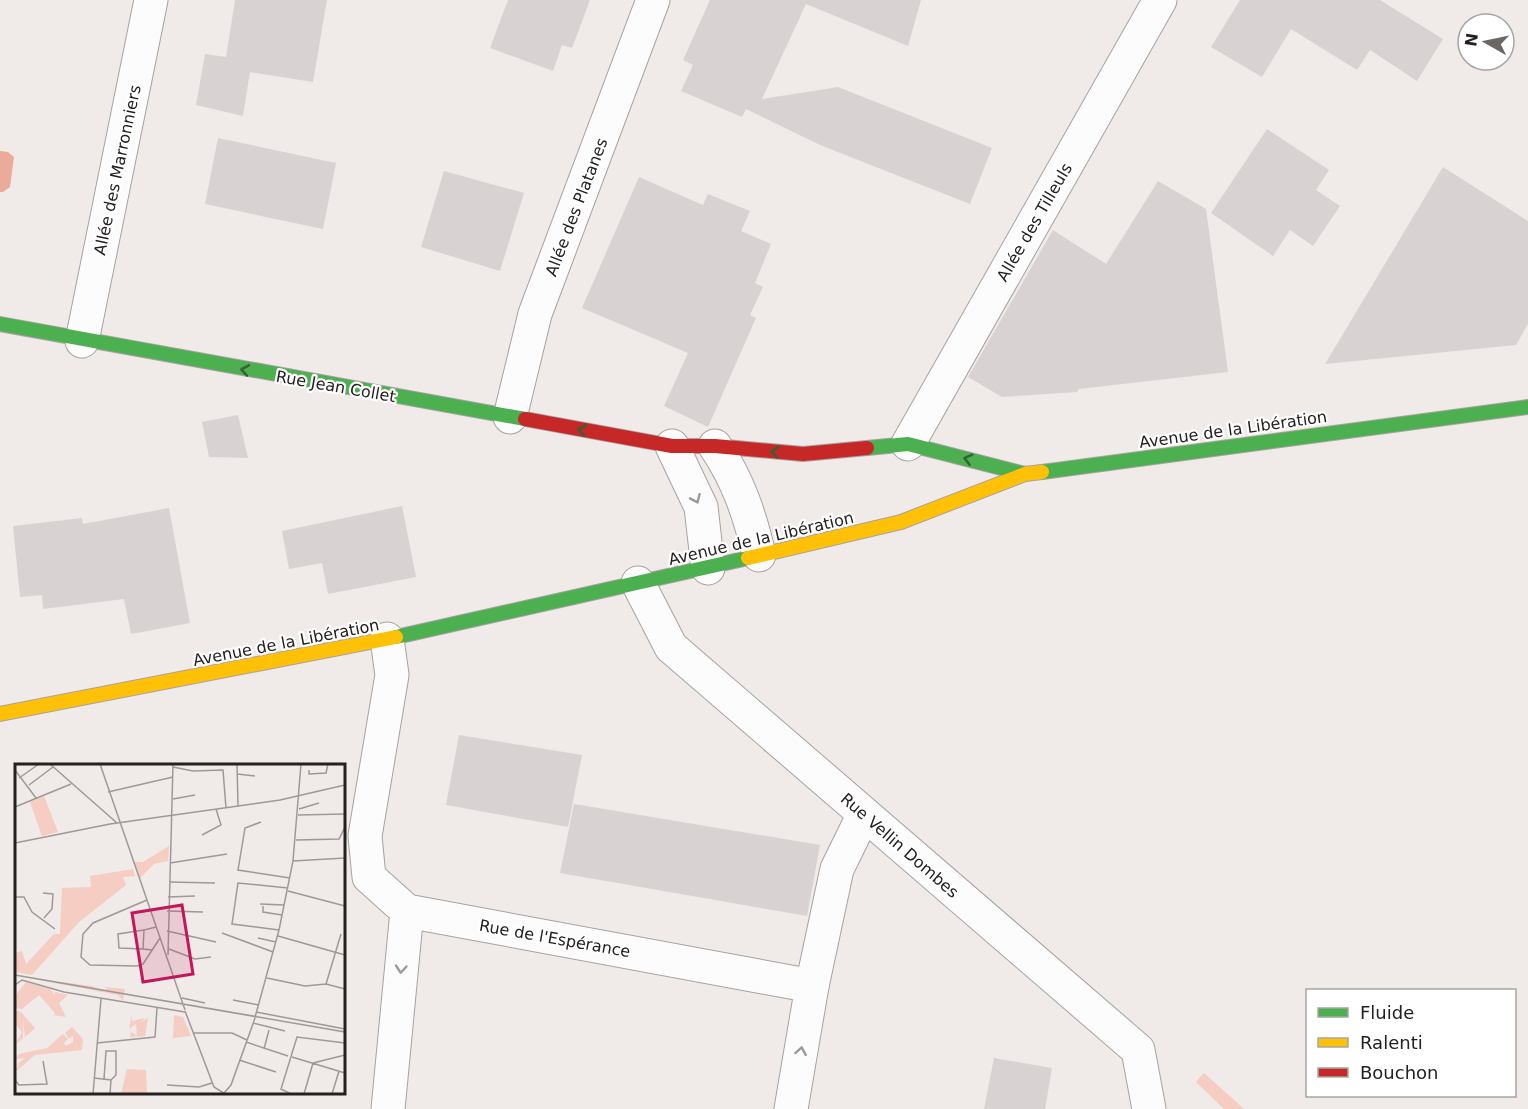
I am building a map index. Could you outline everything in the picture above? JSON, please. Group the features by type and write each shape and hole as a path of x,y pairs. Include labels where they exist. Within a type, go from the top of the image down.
{"street":[{"name":"Allée des Marronniers","path":"82,341 151,0"},
{"name":"Allée des Platanes","path":"510,417 535,315 653,0"},
{"name":"Allée des Tilleuls","path":"908,444 1160,0"},
{"name":"Rue Jean Collet","path":"0,324 82,341 672,446 715,446 803,454 908,444 1024,474"},
{"name":"Avenue de la Libération","path":"0,714 387,639 708,568 901,522 1024,474 1528,407"},
{"path":"672,446 701,507 708,568"},
{"path":"715,446 730,468 749,511 759,555"},
{"name":"Rue Vellin Dombes","path":"638,583 671,647 1138,1050 1149,1109"},
{"path":"387,639 392,675 365,836 369,877 407,911 388,1109"},
{"path":"791,1109 812,986 837,869 864,814"},
{"name":"Rue de l'Espérance","path":"407,911 812,986"}],"shaded area":[{"path":"0,151 8,152 14,157 10,187 3,192 0,192"},
{"path":"1204,1073 1244,1109 1224,1109 1196,1082"}],"building":[{"path":"235,0 327,0 313,82 250,72 243,116 196,105 205,54 226,57"},
{"path":"508,0 590,0 572,48 562,45 553,71 490,48"},
{"path":"710,0 921,0 908,46 806,4 762,99 838,87 992,148 970,204 820,145 746,109 742,117 681,91 693,65 683,60"},
{"path":"1240,0 1380,0 1443,39 1417,81 1370,50 1357,70 1291,29 1262,77 1211,47"},
{"path":"1267,129 1329,170 1316,190 1340,206 1313,246 1290,230 1273,256 1211,213"},
{"path":"218,138 336,163 323,229 205,204"},
{"path":"1443,167 1528,221 1528,324 1516,345 1325,364"},
{"path":"444,171 524,193 500,271 421,247"},
{"path":"639,177 703,205 708,194 750,211 741,231 771,244 755,283 763,287 750,315 756,318 708,427 664,406 688,353 582,308"},
{"path":"1158,181 1206,209 1228,372 1079,389 1077,392 1002,397 968,377 1053,230 1106,264"},
{"path":"238,415 248,458 209,457 202,422"},
{"path":"402,506 416,577 328,594 322,563 289,569 282,531"},
{"path":"169,508 190,623 131,634 124,599 43,609 42,595 20,597 13,526 82,518 83,524"},
{"path":"459,735 582,755 568,827 446,805"},
{"path":"574,804 820,845 807,916 560,873"},
{"path":"994,1058 1052,1068 1045,1109 984,1109"}],"traffic: fast":[{"path":"0,324 525,419"},
{"path":"1042,472 1528,407"},
{"path":"867,448 908,444 1025,474"},
{"path":"396,637 748,558"}],"traffic: slow":[{"path":"748,558 901,522 1025,474 1042,472"},
{"path":"0,714 396,637"}],"traffic: jam":[{"path":"525,419 672,446 715,446 803,454 867,448"}]}
